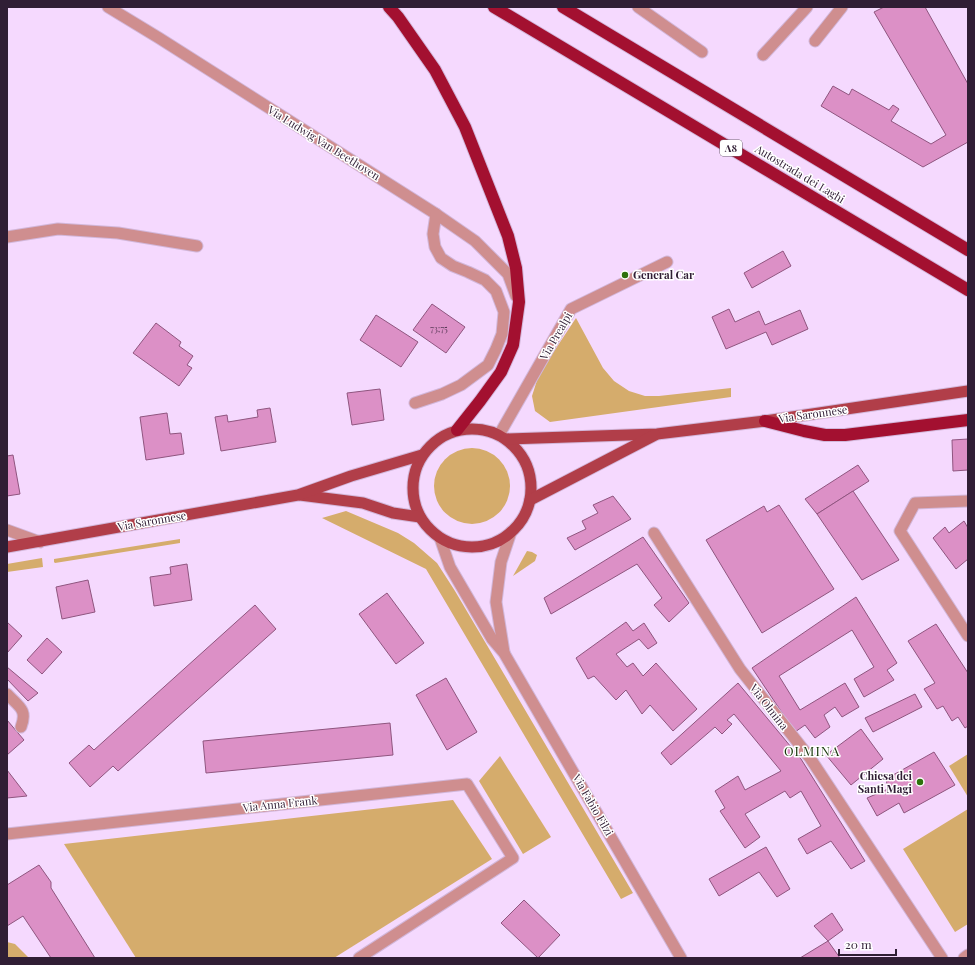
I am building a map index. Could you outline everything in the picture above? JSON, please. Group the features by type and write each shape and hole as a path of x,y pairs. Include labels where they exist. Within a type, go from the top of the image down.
{"highway":[{"path":"388,7 398,17 435,70 465,127 508,236 516,268 519,302 513,345 501,372 457,430"},
{"name":"Autostrada dei Laghi","path":"494,7 968,290"},
{"name":"Autostrada dei Laghi","path":"563,7 968,250"},
{"path":"765,421 825,435 845,435 968,420"}],"main road":[{"name":"Via Saronnese","path":"503,437 657,434 765,421 968,391"},
{"name":"Via Saronnese","path":"473,428 490,431 503,437 513,444 524,458 530,475 530,500 522,521 511,532 495,542 476,547 457,546 440,538 428,528 420,517 413,500 412,481 417,463 433,442 444,435 457,430 473,428"},
{"name":"Via Saronnese","path":"530,500 657,434"},
{"name":"Via Saronnese","path":"7,547 298,495 351,476 422,455"},
{"name":"Via Saronnese","path":"298,495 363,503 393,513 420,517"}],"street":[{"name":"Via Ludwig Van Beethoven","path":"108,7 436,214 475,241 508,274 519,302"},
{"path":"638,7 702,52"},
{"path":"763,55 808,7"},
{"path":"815,41 842,7"},
{"path":"415,403 442,394 461,385 488,365 502,334 504,312 496,292 485,280 453,266 441,258 435,247 433,234 436,214"},
{"path":"7,237 58,228 118,233 197,246"},
{"name":"Via Prealpi","path":"503,437 571,309 667,262"},
{"path":"968,501 915,503 900,531 968,636"},
{"path":"7,530 40,542"},
{"name":"Via Fabio Filzi","path":"504,653 496,602 501,562 511,532"},
{"name":"Via Olmina","path":"654,533 740,669 810,758 942,958"},
{"name":"Via Fabio Filzi","path":"440,538 450,567 492,639 504,653 681,958"},
{"path":"7,694 23,710 24,718 21,727"},
{"name":"Via Anna Frank","path":"7,834 466,784 513,858 359,958"},
{"path":"964,958 968,955"}],"shaded area":[{"path":"576,318 603,368 614,381 629,391 645,396 659,396 731,388 731,397 550,422 535,411 532,396 539,374"},
{"path":"472,448 486,451 499,459 507,472 510,486 507,500 499,513 486,521 472,524 458,521 445,513 437,500 434,486 437,472 445,459 458,451"},
{"path":"346,511 398,533 414,543 437,563 633,893 621,899 426,569 322,518"},
{"path":"180,539 180,543 54,562 54,559"},
{"path":"527,551 537,555 535,561 513,576"},
{"path":"42,558 43,567 7,572 7,564"},
{"path":"968,754 968,797 949,766"},
{"path":"500,756 551,837 523,854 479,781"},
{"path":"453,800 492,859 334,958 136,958 64,844"},
{"path":"968,809 968,924 955,932 903,849"},
{"path":"7,942 15,944 29,958 7,958"}],"building":[{"path":"884,7 925,7 968,84 968,142 923,167 821,106 833,86 849,95 852,89 889,110 893,105 899,109 891,121 931,144 946,135 874,12"},
{"path":"783,251 791,266 752,288 744,273"},
{"path":"432,304 465,327 446,353 413,330"},
{"path":"729,309 735,322 759,311 765,325 800,310 808,329 772,345 766,332 726,349 712,317"},
{"path":"376,315 418,342 401,367 360,340"},
{"path":"156,323 181,342 179,346 193,356 187,365 192,368 179,386 133,353"},
{"path":"380,389 384,420 352,425 347,393"},
{"path":"270,408 276,442 221,451 215,417 227,415 228,422 258,417 257,410"},
{"path":"167,413 170,434 181,433 184,454 146,460 140,417"},
{"path":"968,439 968,470 953,471 952,440"},
{"path":"13,455 20,494 7,496 7,456"},
{"path":"858,465 869,481 817,514 805,499"},
{"path":"853,491 899,560 862,580 817,514"},
{"path":"613,496 631,519 575,550 567,538 586,529 582,521 598,513 593,505"},
{"path":"779,505 834,589 762,633 706,540 764,506 767,512"},
{"path":"964,521 968,528 968,559 956,569 933,538 945,527 949,533"},
{"path":"643,537 689,603 669,622 654,605 662,598 637,564 551,614 544,598"},
{"path":"187,564 192,600 154,606 150,577 171,574 170,567"},
{"path":"88,580 95,612 62,619 56,587"},
{"path":"387,593 424,643 396,664 359,614"},
{"path":"856,597 897,663 887,670 894,680 864,697 854,679 874,667 852,630 779,676 800,710 845,683 859,707 842,717 835,707 824,715 830,727 815,738 805,725 795,732 752,668"},
{"path":"255,605 276,629 118,771 113,766 90,787 69,763 89,745 94,750"},
{"path":"7,622 22,636 7,653"},
{"path":"626,622 633,631 644,623 657,643 648,649 639,639 616,654 627,667 633,663 643,676 656,663 697,709 673,731 650,705 642,714 626,690 616,700 594,676 588,679 576,658"},
{"path":"936,624 968,673 968,726 965,728 958,717 952,721 943,706 937,709 924,689 935,683 908,641"},
{"path":"47,638 62,652 42,674 27,660"},
{"path":"7,667 38,693 28,701 7,679"},
{"path":"446,678 477,732 447,750 416,695"},
{"path":"738,683 801,759 865,861 851,869 831,841 807,854 798,839 821,826 801,791 790,798 785,791 745,814 760,837 745,848 720,811 725,808 715,791 738,776 745,790 781,771 734,714 727,720 732,724 722,734 715,727 671,765 661,753"},
{"path":"915,694 922,707 873,732 865,718"},
{"path":"7,720 24,740 7,755"},
{"path":"390,723 393,755 206,773 203,741"},
{"path":"861,729 883,759 851,785 826,755"},
{"name":"Chiesa dei Santi Magi","path":"934,752 955,785 904,813 899,803 877,816 867,798 888,789 886,779"},
{"path":"7,770 27,796 7,798"},
{"path":"766,847 790,889 777,897 759,872 719,896 709,879"},
{"path":"39,865 51,882 51,888 95,958 51,958 23,916 7,926 7,885"},
{"path":"524,900 560,935 538,958 501,923"},
{"path":"832,913 843,930 828,941 814,926"},
{"path":"828,941 840,958 800,958"}],"place":[{"name":"General Car","path":"625,275"},
{"name":"Chiesa dei Santi Magi","path":"920,782"}],"district":[{"name":"OLMINA","path":"812,751"}]}
